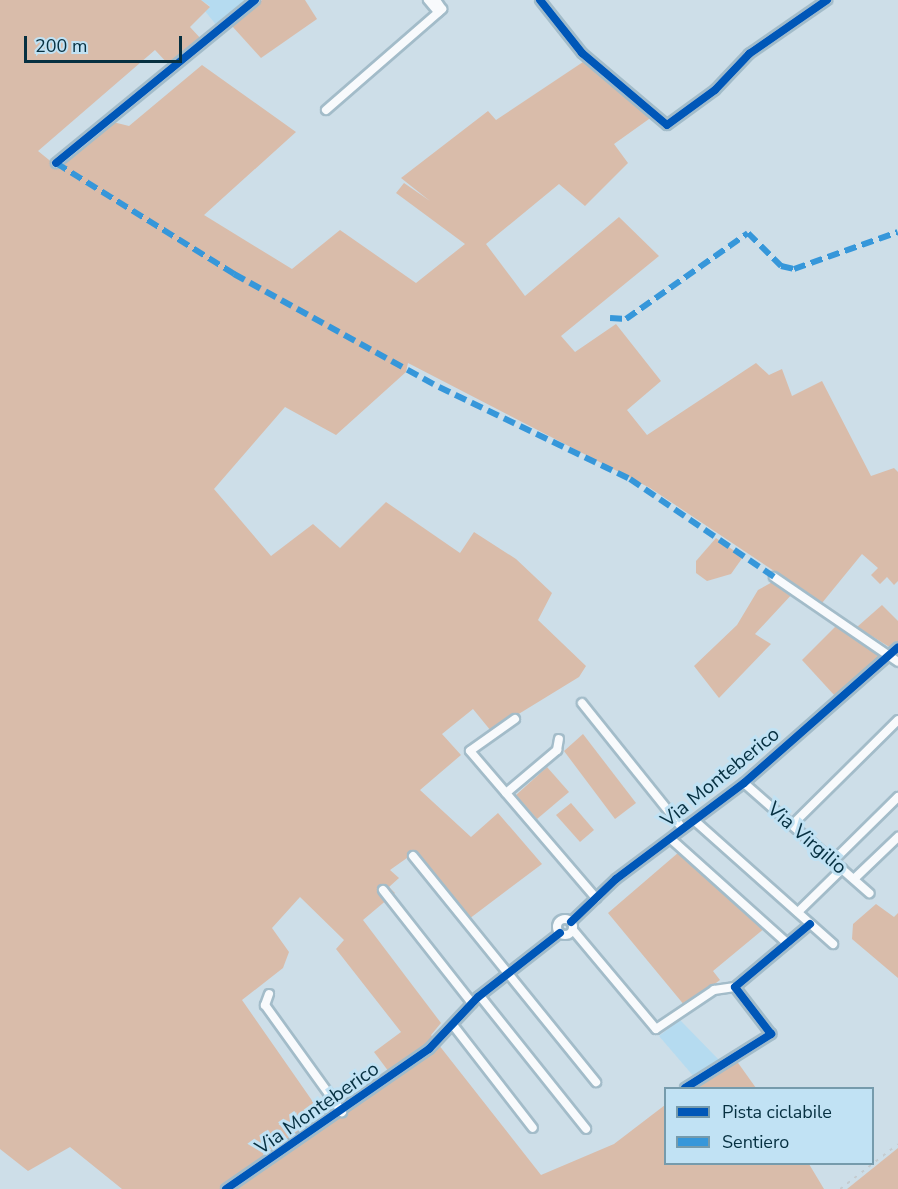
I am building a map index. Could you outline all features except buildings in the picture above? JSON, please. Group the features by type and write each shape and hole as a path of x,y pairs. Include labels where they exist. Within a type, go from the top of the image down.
{"street":[{"path":"56,163 255,0"},
{"path":"428,0 438,12"},
{"path":"326,110 442,8 436,0"},
{"path":"540,0 582,53 667,125 715,90 749,54 827,0"},
{"path":"774,577 898,662"},
{"name":"Via Monteberico","path":"226,1189 342,1112 453,1025 480,996 560,933 560,922 572,926 596,898 744,783 898,647"},
{"path":"582,703 683,830"},
{"path":"515,719 470,751 596,898"},
{"path":"792,825 898,720"},
{"path":"506,793 560,747 559,739"},
{"name":"Via Virgilio","path":"744,783 869,893"},
{"path":"833,861 898,797"},
{"path":"695,821 833,944"},
{"path":"854,879 898,837"},
{"path":"671,839 787,943"},
{"path":"413,856 596,1082"},
{"path":"798,912 842,869"},
{"path":"383,890 472,1003"},
{"path":"560,933 572,926 657,1029 714,990 735,987 810,924"},
{"path":"688,1087 772,1032 735,987"},
{"path":"269,994 265,1005 342,1112"},
{"path":"480,996 586,1129"},
{"path":"453,1025 533,1128"}],"shaded area":[{"path":"0,0 201,0 210,7 190,27 202,40 170,66 155,50 38,151 59,168 113,122 129,126 202,65 296,132 204,215 292,269 340,230 416,283 465,244 396,193 404,183 430,201 401,178 488,111 496,120 586,60 656,114 614,144 628,163 585,206 559,184 486,244 525,296 619,217 659,256 561,336 575,352 616,324 661,381 627,410 647,435 756,363 769,375 782,369 792,396 822,381 871,476 894,468 898,472 898,581 894,585 887,577 880,584 871,575 878,568 862,554 822,603 650,488 408,363 406,372 336,435 285,407 214,489 271,556 313,524 340,548 386,502 460,553 474,532 516,559 552,593 538,620 586,666 579,677 491,731 473,709 442,734 461,755 420,790 471,837 498,813 542,864 469,919 414,853 390,870 399,878 389,887 395,893 363,920 441,1023 431,1035 541,1175 614,1144 664,1106 664,1165 810,1165 824,1189 122,1189 70,1147 28,1171 0,1149","holes":["300,897 344,940 336,949 401,1032 374,1052 392,1076 327,1122 242,1000 283,968 289,952 272,928"]},
{"path":"201,0 250,0 217,26 205,11 210,6"},
{"path":"262,0 305,0 317,19 261,58 232,26"},
{"path":"716,538 743,557 731,574 707,581 696,573 696,561"},
{"path":"776,580 794,592 755,634 771,644 719,698 694,666 737,625 758,590"},
{"path":"882,605 898,621 898,642 891,648 857,627"},
{"path":"839,623 881,656 835,696 802,660"},
{"path":"583,734 636,803 615,819 564,751"},
{"path":"547,767 569,792 537,819 516,795"},
{"path":"571,803 594,830 580,842 556,815"},
{"path":"679,852 765,928 713,971 720,980 685,1006 608,913"},
{"path":"876,904 894,917 898,913 898,978 852,939 853,924"},
{"path":"680,1020 720,1061 695,1078 659,1036"},
{"path":"736,1060 755,1087 693,1087"},
{"path":"898,1148 898,1189 847,1189"}],"railway":[{"path":"874,1163 898,1144"},
{"path":"840,1189 871,1165"}],"marked path":[{"path":"56,163 234,274 439,387 630,479 774,577"},
{"path":"610,318 626,319 748,233 781,266 794,269 898,232"}],"cycle path":[{"path":"56,163 255,0"},
{"path":"540,0 582,53 667,125 715,90 749,54 827,0"},
{"path":"571,922 616,879 744,783 898,647"},
{"path":"687,1087 771,1034 735,987 810,924"},
{"path":"226,1189 429,1049 478,997 560,933"}]}
